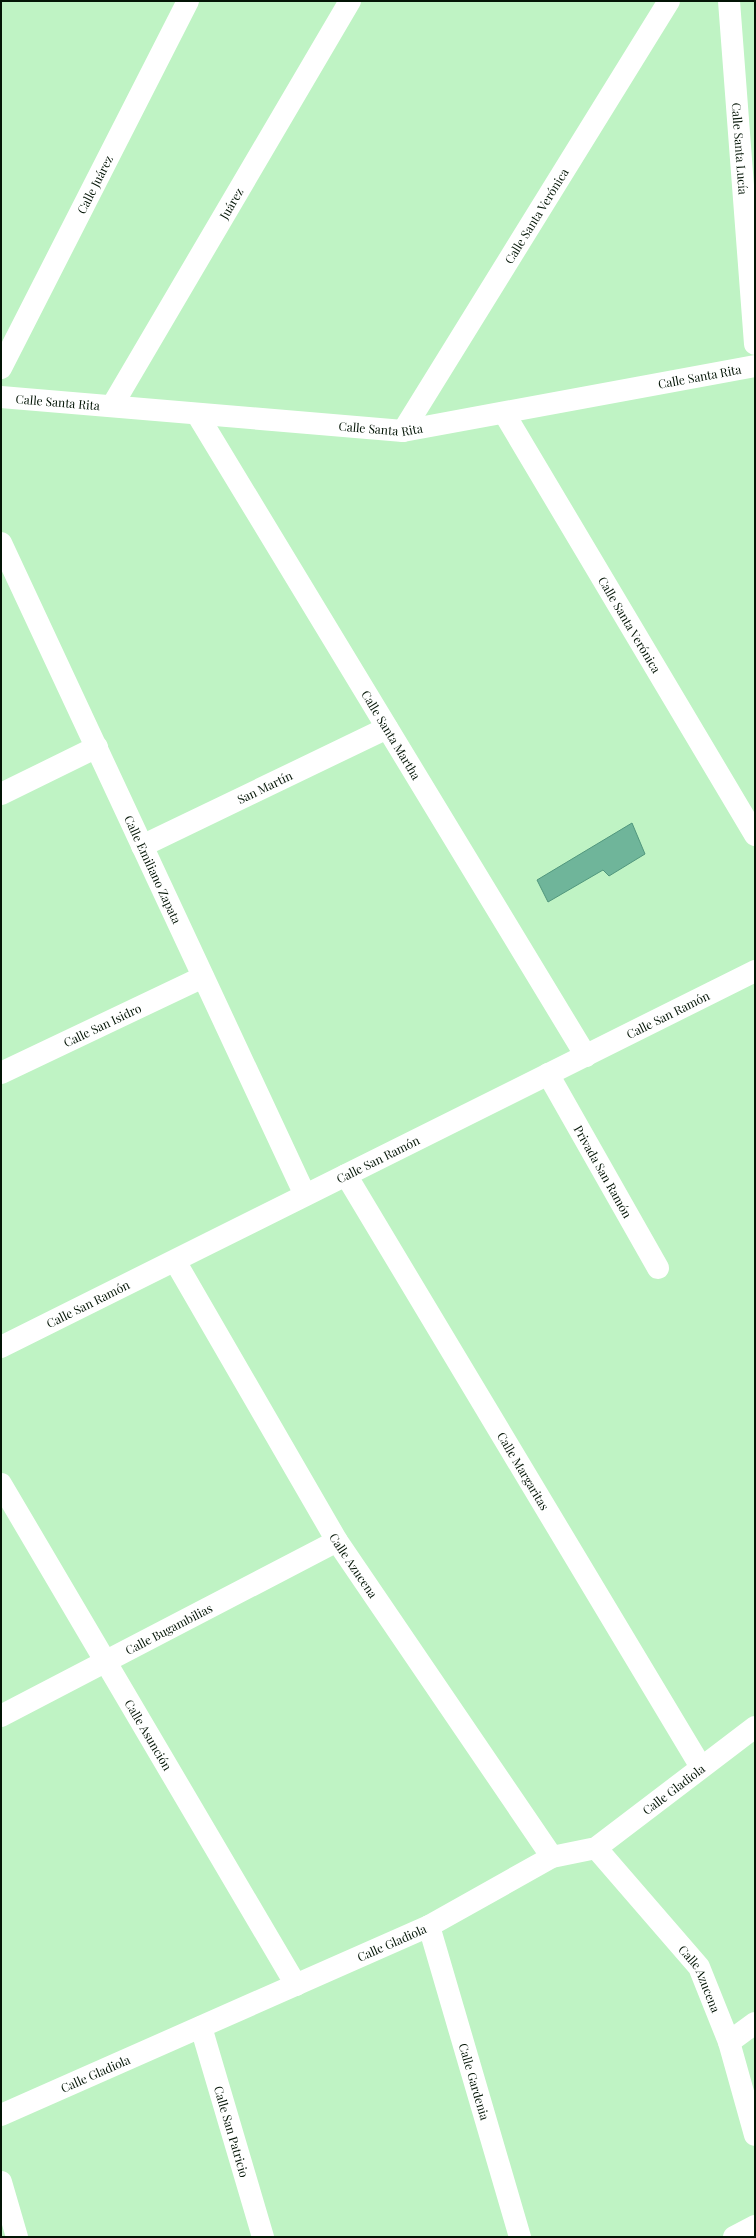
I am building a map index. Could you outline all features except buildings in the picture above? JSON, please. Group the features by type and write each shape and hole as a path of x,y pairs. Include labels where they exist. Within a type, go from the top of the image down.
{"street":[{"name":"Calle Juárez","path":"1,368 188,1"},
{"name":"Juárez","path":"112,406 350,1"},
{"name":"Calle Santa Verónica","path":"404,431 669,1"},
{"name":"Calle Santa Lucía","path":"728,1 755,344"},
{"name":"Calle Santa Rita","path":"1,397 404,431 755,366"},
{"name":"Calle Santa Verónica","path":"504,413 755,835"},
{"name":"Calle Santa Martha","path":"197,414 586,1056"},
{"name":"Calle Emiliano Zapata","path":"2,549 97,747 305,1195"},
{"name":"San Martín","path":"142,846 387,728"},
{"path":"1,794 97,747"},
{"name":"Calle San Ramón","path":"1,1347 755,971"},
{"name":"Calle San Isidro","path":"1,1073 204,977"},
{"name":"Privada San Ramón","path":"548,1074 658,1268"},
{"name":"Calle Margaritas","path":"346,1175 701,1767"},
{"name":"Calle Azucena","path":"175,1261 337,1541 552,1857"},
{"name":"Calle Asunción","path":"1,1484 296,1985"},
{"name":"Calle Bugambilias","path":"1,1716 106,1663 337,1541"},
{"name":"Calle Gladiola","path":"1,2115 429,1926 552,1857 596,1848 755,1727"},
{"name":"Calle Azucena","path":"596,1848 699,1967 729,2042 755,2135"},
{"name":"Calle Gardenia","path":"429,1926 520,2237"},
{"path":"729,2042 755,2023"},
{"name":"Calle San Patricio","path":"201,2027 263,2237"},
{"path":"1,2182 17,2237"},
{"path":"734,2237 755,2226"}]}
